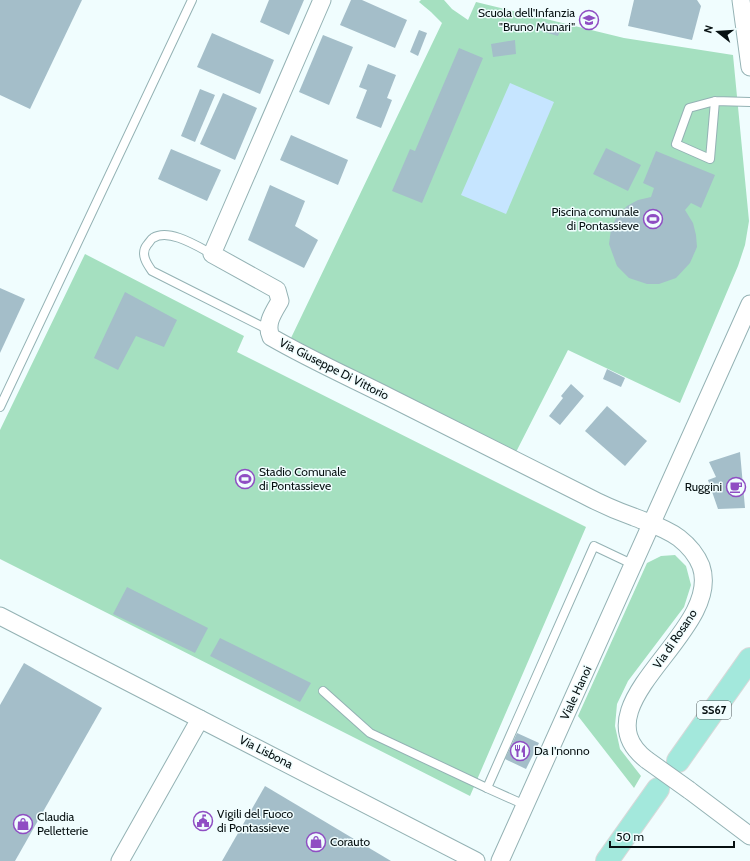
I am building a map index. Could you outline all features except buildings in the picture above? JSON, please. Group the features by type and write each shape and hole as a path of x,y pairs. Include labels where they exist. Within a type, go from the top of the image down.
{"main road":[{"name":"SS67","path":"678,761 750,659"},
{"path":"607,861 658,789"}],"street":[{"path":"212,254 322,0"},
{"path":"741,0 750,67"},
{"name":"Via Giuseppe Di Vittorio","path":"212,254 277,290 280,301 267,329 271,336 608,507 651,524"},
{"path":"651,524 750,304"},
{"name":"Viale Hanoi","path":"500,861 651,524"},
{"name":"Via di Rosano","path":"651,524 669,532 688,546 701,566 703,587 698,606 692,617 637,694 629,713 628,733 630,740 634,748 647,760 750,836"},
{"name":"Via Lisbona","path":"0,616 476,861"},
{"path":"120,861 200,719"}],"lane":[{"path":"0,407 192,0"},
{"path":"715,101 710,159 676,144 689,108 715,101 750,102"},
{"path":"212,254 184,239 166,235 153,238 145,248 145,260 152,271 267,329"},
{"path":"487,788 594,546 632,564"},
{"path":"323,691 370,732 525,805"}],"green space":[{"path":"421,0 444,0 452,9 468,20 476,2 624,38 733,55 749,221 745,245 738,266 680,403 568,350 515,454 291,338 442,23 419,2"},
{"name":"Stadio Comunale di Pontassieve","path":"85,254 244,336 237,352 586,527 470,796 0,559 0,430"},
{"path":"675,555 686,566 691,585 684,607 628,681 617,704 615,726 620,749 641,776 634,788 578,716 647,563 661,556"}],"water":[{"path":"510,83 554,102 506,214 461,195"}],"place":[{"name":"Scuola dell'Infanzia \"Bruno Munari\"","path":"589,20"},
{"name":"Piscina comunale di Pontassieve","path":"653,219"},
{"name":"Stadio Comunale di Pontassieve","path":"245,479"},
{"name":"Ruggini","path":"736,487"},
{"name":"Da I'nonno","path":"520,751"},
{"name":"Vigili del Fuoco di Pontassieve","path":"203,821"},
{"name":"Claudia Pelletterie","path":"23,824"},
{"name":"Corauto","path":"316,842"}]}
